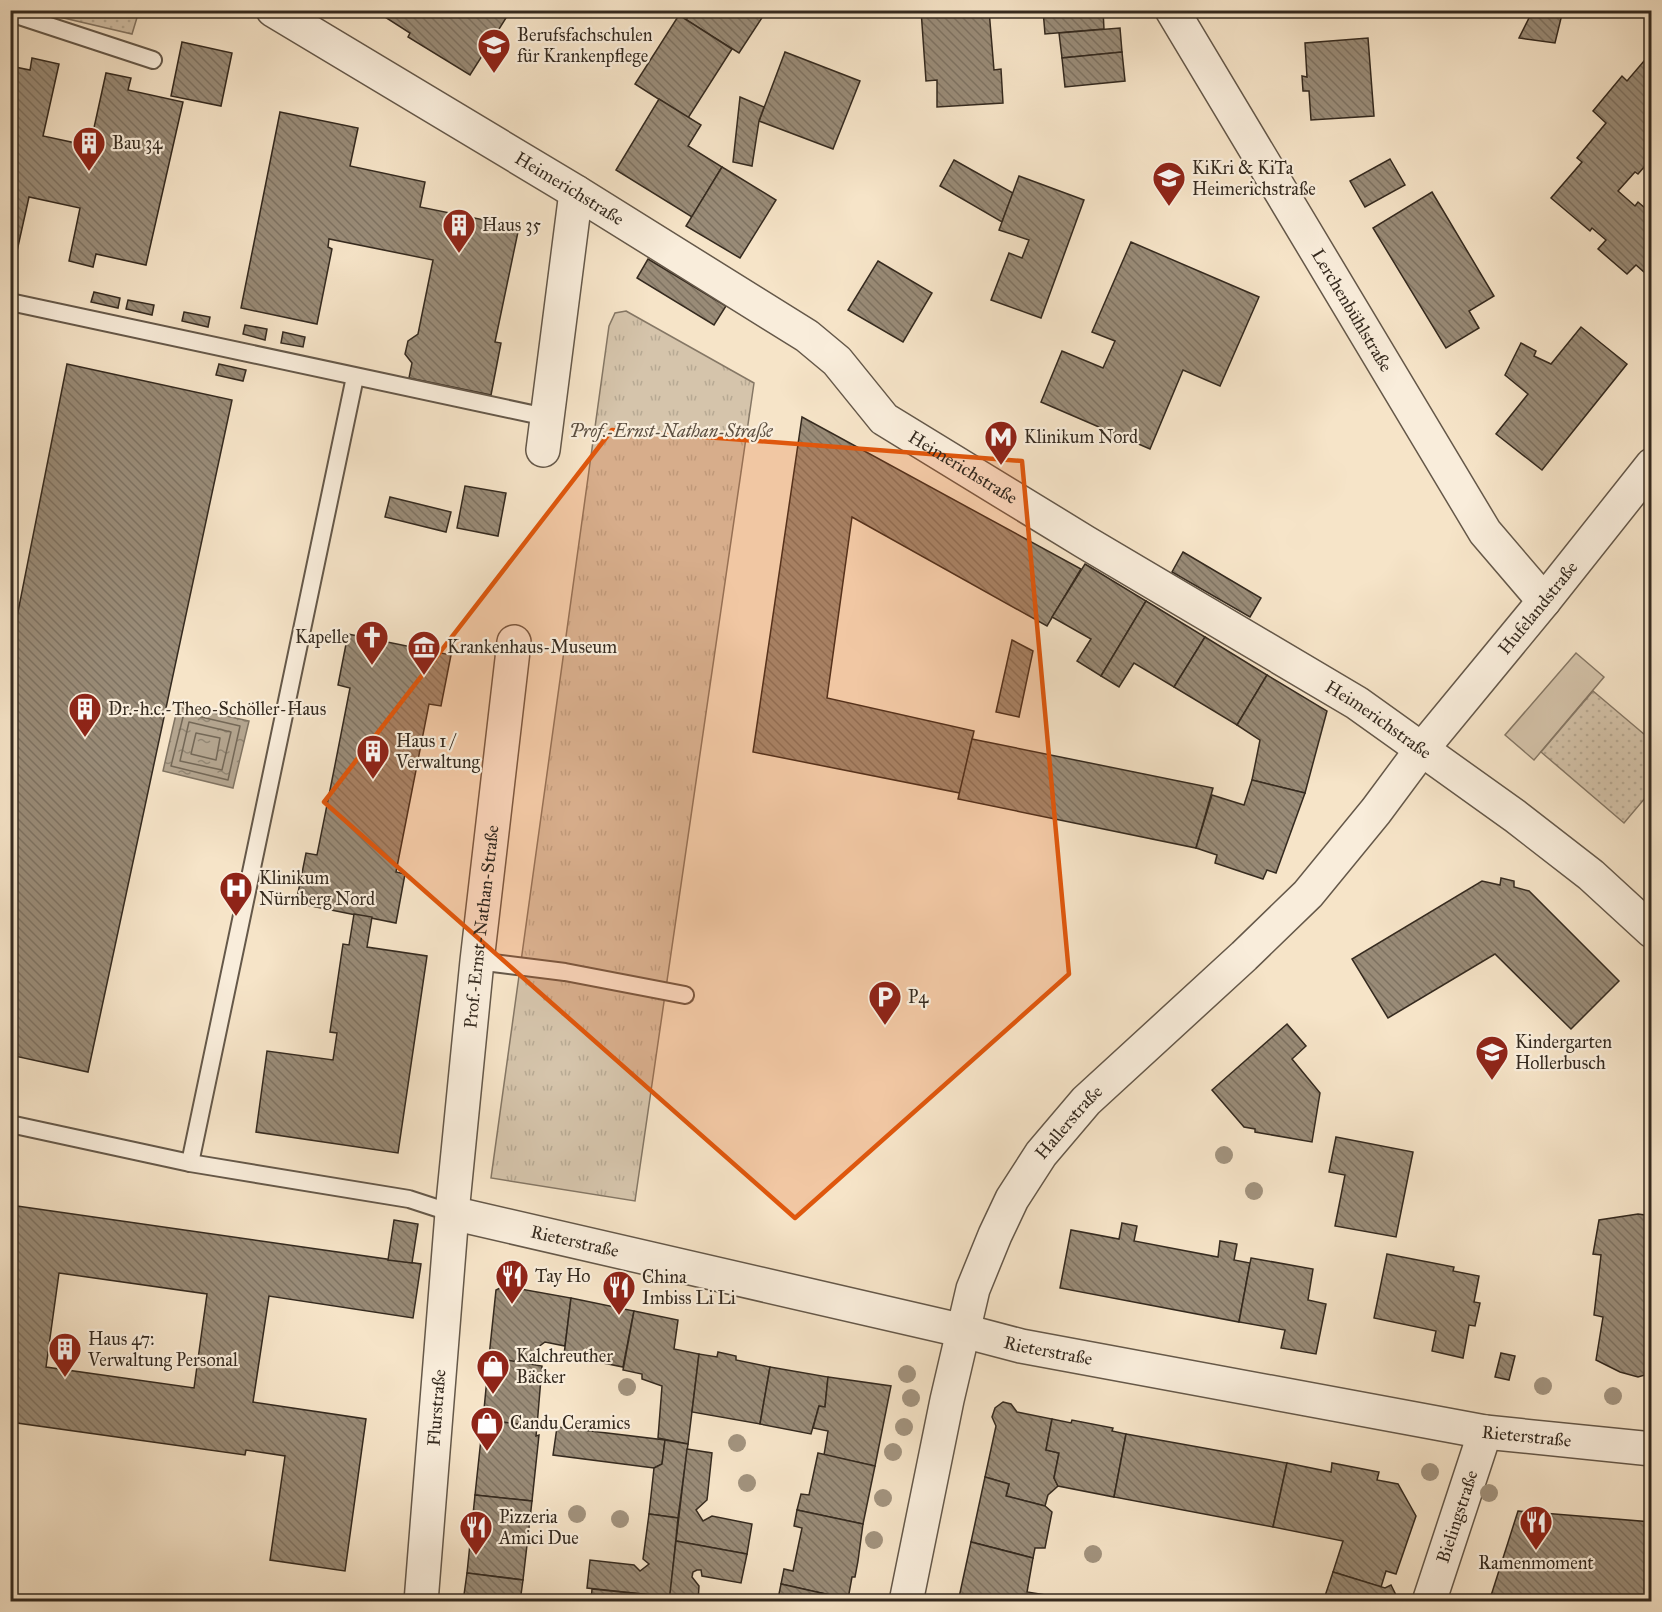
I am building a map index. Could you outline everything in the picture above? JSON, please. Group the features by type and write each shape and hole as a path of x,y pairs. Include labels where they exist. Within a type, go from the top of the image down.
{"street":[{"name":"Heimerichstraße","path":"273,10 576,192 807,336 837,361 884,419 1085,542 1357,703 1515,816 1591,875 1652,931"},
{"name":"Lerchenbühlstraße","path":"1172,10 1485,532 1544,602"},
{"path":"543,450 576,192"},
{"name":"Hufelandstraße","path":"1422,749 1544,602 1652,465"},
{"name":"Prof.-Ernst-Nathan-Straße","path":"452,1213 477,961 514,642"},
{"name":"Hallerstraße","path":"906,1602 946,1400 973,1288 1012,1199 1041,1154 1086,1101 1308,894 1376,811 1422,749"},
{"name":"Rieterstraße","path":"452,1213 1032,1348 1485,1432 1652,1449"},
{"name":"Flurstraße","path":"421,1602 452,1213"},
{"name":"Bielingstraße","path":"1429,1602 1485,1432"}],"lane":[{"path":"10,13 153,60"},
{"path":"10,302 546,417"},
{"path":"190,1163 355,376"},
{"path":"477,961 565,972 685,995"},
{"path":"10,1124 190,1163 410,1199 452,1213"}],"highlighted area":[{"path":"612,430 1022,461 1069,974 795,1218 324,802"}],"green space":[{"path":"34,11 139,11 132,34"},
{"name":"Prof.-Ernst-Nathan-Straße","path":"626,311 754,383 635,1201 491,1178 609,326 615,313"},
{"path":"1576,653 1604,677 1534,760 1505,735"},
{"path":"1593,691 1651,740 1651,791 1624,823 1541,752"}],"water":[{"path":"178,705 249,721 233,788 163,771"}],"building":[{"path":"374,10 511,10 470,75 408,37 410,33"},
{"path":"692,10 767,10 739,53 686,20"},
{"path":"921,10 989,10 994,70 1001,69 1003,103 937,107 937,80 926,81"},
{"path":"1043,10 1103,10 1104,29 1045,34"},
{"path":"1343,10 1365,10 1361,17"},
{"path":"1533,10 1563,10 1555,43 1519,38"},
{"path":"679,15 732,49 688,118 635,84"},
{"path":"1120,28 1122,52 1062,58 1059,33"},
{"path":"1368,38 1374,116 1311,120 1309,91 1303,91 1302,76 1307,77 1305,43"},
{"path":"182,42 232,53 221,106 171,96"},
{"path":"785,52 860,81 833,149 759,121"},
{"path":"1122,52 1125,81 1065,87 1062,58"},
{"name":"Bau 34","path":"32,58 59,64 43,136 90,146 106,73 131,78 128,90 183,102 146,265 96,254 93,267 69,261 80,208 29,197 17,251 10,249 10,66 30,70"},
{"path":"1644,61 1652,67 1652,158 1618,191 1635,206 1638,202 1652,214 1652,279 1636,265 1627,274 1598,249 1606,240 1592,228 1590,231 1551,198 1582,162 1577,158 1606,123 1593,111 1622,76 1627,81"},
{"path":"740,97 764,107 759,121 752,166 733,162"},
{"path":"659,99 701,125 688,146 722,167 692,217 616,170"},
{"name":"Haus 35","path":"280,112 358,128 350,166 425,182 420,207 519,227 495,342 501,343 491,395 409,378 412,363 405,354 408,341 418,334 433,260 329,239 328,247 332,249 317,324 241,308"},
{"path":"1390,159 1405,185 1365,207 1350,181"},
{"path":"954,160 1013,193 1002,222 940,186"},
{"path":"722,167 776,200 740,258 686,226"},
{"path":"1019,176 1084,200 1041,318 991,300 1009,253 1022,258 1029,240 999,230"},
{"path":"1432,192 1494,296 1469,311 1479,328 1446,348 1373,228"},
{"path":"1131,242 1259,297 1220,386 1183,370 1150,449 1041,402 1062,351 1103,368 1115,341 1092,332"},
{"path":"648,259 726,306 714,325 637,278"},
{"path":"878,261 932,293 903,342 848,310"},
{"path":"94,292 120,298 118,308 91,302"},
{"path":"128,300 154,305 152,315 126,309"},
{"path":"184,312 210,317 208,327 182,321"},
{"path":"245,325 267,329 265,340 243,334"},
{"path":"1581,327 1627,364 1542,470 1496,434 1528,394 1505,375 1521,343 1536,351 1534,356 1551,364"},
{"path":"283,332 305,337 303,347 281,343"},
{"name":"Dr.-h.c.-Theo-Schöller-Haus","path":"67,364 232,400 88,1072 10,1055 10,632 14,632"},
{"path":"219,364 246,370 243,381 216,375"},
{"path":"802,417 1081,569 1047,626 852,517 827,698 974,731 960,793 753,752"},
{"path":"465,486 506,493 498,536 457,528"},
{"path":"390,497 451,512 446,532 385,517"},
{"path":"1183,552 1261,598 1250,617 1172,572"},
{"path":"1085,564 1146,601 1101,676 1077,661 1091,639 1052,617"},
{"path":"1146,601 1205,637 1174,687 1134,663 1119,687 1101,676"},
{"name":"Haus 1 / Verwaltung","path":"348,634 451,655 441,706 429,704 396,872 405,874 396,923 296,903 306,853 317,855 350,688 338,685"},
{"path":"1205,637 1267,675 1237,725 1174,687"},
{"path":"1012,640 1033,651 1019,717 996,712"},
{"path":"1267,675 1327,711 1305,793 1252,780 1260,740 1237,725"},
{"path":"972,739 1213,788 1196,848 958,799"},
{"path":"1252,780 1305,793 1276,873 1267,870 1263,879 1215,863 1217,855 1196,848 1212,795 1244,805"},
{"path":"1501,878 1514,881 1514,887 1529,891 1619,981 1571,1029 1495,954 1388,1018 1352,959 1482,881 1500,885"},
{"path":"354,914 372,917 367,947 427,956 398,1153 256,1132 267,1051 333,1060 337,1033 330,1032 343,944 349,945"},
{"path":"1287,1024 1306,1046 1292,1059 1320,1093 1312,1142 1255,1132 1255,1129 1244,1127 1212,1090"},
{"path":"1336,1137 1413,1152 1396,1237 1335,1226 1345,1175 1329,1172"},
{"name":"Haus 47: Verwaltung Personal","path":"10,1205 421,1264 413,1318 269,1296 253,1402 366,1419 345,1571 270,1560 285,1456 246,1450 245,1455 10,1422","holes":["59,1273 207,1294 194,1388 46,1367"]},
{"path":"1638,1214 1652,1216 1652,1373 1638,1377 1620,1372 1596,1360 1603,1317 1594,1315 1601,1255 1593,1254 1599,1220"},
{"path":"394,1220 418,1224 412,1263 388,1260"},
{"path":"1122,1223 1137,1226 1134,1241 1218,1257 1220,1241 1237,1244 1234,1260 1250,1263 1239,1322 1060,1288 1071,1230 1119,1239"},
{"path":"1387,1254 1454,1267 1453,1271 1479,1276 1474,1302 1480,1303 1475,1326 1469,1325 1463,1358 1432,1351 1436,1331 1374,1318"},
{"path":"1251,1258 1313,1269 1308,1300 1326,1304 1316,1354 1281,1348 1285,1330 1239,1322"},
{"path":"504,1286 571,1298 565,1346 545,1342 537,1348 535,1366 489,1357 496,1290"},
{"path":"571,1298 634,1311 623,1367 564,1355"},
{"path":"634,1311 678,1320 674,1349 699,1354 688,1444 658,1438 662,1386 642,1379 642,1374 623,1370"},
{"path":"718,1352 736,1356 736,1360 770,1367 760,1424 692,1412 699,1354 717,1357"},
{"path":"1501,1353 1515,1356 1509,1380 1495,1377"},
{"path":"489,1357 542,1366 537,1426 483,1420"},
{"path":"770,1367 828,1377 825,1407 819,1406 811,1434 760,1424"},
{"path":"828,1377 891,1386 875,1466 824,1455 828,1431 813,1428 819,1406 825,1407"},
{"path":"1003,1402 1011,1404 1017,1412 1052,1419 1046,1450 1059,1453 1054,1478 1058,1486 1048,1495 1045,1506 1006,1496 1009,1484 985,1477 996,1426 992,1417 995,1408"},
{"path":"1052,1419 1071,1423 1072,1420 1113,1428 1112,1431 1126,1434 1114,1497 1058,1486 1054,1478 1059,1453 1046,1450"},
{"path":"483,1420 537,1426 536,1436 539,1435 532,1501 475,1495"},
{"path":"557,1427 665,1440 662,1464 654,1468 553,1455"},
{"path":"1126,1434 1287,1463 1273,1527 1114,1497"},
{"path":"665,1440 688,1444 678,1518 649,1514 654,1468 662,1464"},
{"path":"687,1449 712,1453 707,1500 696,1510 703,1521 712,1516 752,1524 747,1554 676,1541"},
{"path":"818,1453 875,1466 863,1524 797,1510 801,1494 809,1495"},
{"path":"1287,1463 1331,1472 1332,1463 1379,1472 1377,1480 1398,1484 1416,1516 1396,1574 1386,1571 1381,1587 1333,1572 1343,1541 1273,1527"},
{"path":"985,1477 1009,1484 1006,1496 1045,1506 1052,1512 1045,1548 1035,1548 1033,1558 971,1542"},
{"path":"475,1495 532,1501 523,1580 467,1573"},
{"path":"797,1510 863,1524 855,1577 852,1577 848,1599 781,1584 784,1569 793,1571 802,1528 794,1526"},
{"path":"1518,1511 1652,1522 1652,1597 1624,1595 1602,1602 1489,1602"},
{"path":"649,1514 678,1518 670,1597 587,1588 590,1560 634,1565 640,1571 649,1564 643,1559"},
{"path":"676,1541 747,1554 741,1583 702,1576 701,1570 697,1570 693,1572 692,1577 699,1586 698,1602 669,1602"},
{"path":"971,1542 1033,1558 1027,1592 1058,1597 1060,1602 958,1602"},
{"path":"1333,1572 1385,1588 1391,1585 1397,1597 1391,1602 1323,1602"},
{"path":"467,1573 523,1580 520,1602 463,1602"},
{"path":"781,1584 848,1599 848,1602 786,1602 778,1599"},
{"path":"592,1589 670,1597 669,1602 591,1602"}],"place":[{"name":"Berufsfachschulen für Krankenpflege","path":"494,74"},
{"name":"Bau 34","path":"89,172"},
{"name":"KiKri & KiTa Heimerichstraße","path":"1169,207"},
{"name":"Haus 35","path":"459,254"},
{"name":"Klinikum Nord","path":"1001,466"},
{"name":"Kapelle","path":"372,666"},
{"name":"Krankenhaus-Museum","path":"424,676"},
{"name":"Dr.-h.c.-Theo-Schöller-Haus","path":"85,738"},
{"name":"Haus 1 / Verwaltung","path":"373,780"},
{"name":"Klinikum Nürnberg Nord","path":"236,917"},
{"name":"P4","path":"885,1026"},
{"name":"Kindergarten Hollerbusch","path":"1492,1081"},
{"name":"Tay Ho","path":"512,1305"},
{"name":"China Imbiss Li Li","path":"619,1316"},
{"name":"Haus 47: Verwaltung Personal","path":"65,1378"},
{"name":"Kalchreuther Bäcker","path":"493,1395"},
{"name":"Candu Ceramics","path":"487,1452"},
{"name":"Ramenmoment","path":"1536,1551"},
{"name":"Pizzeria Amici Due","path":"476,1556"}]}
